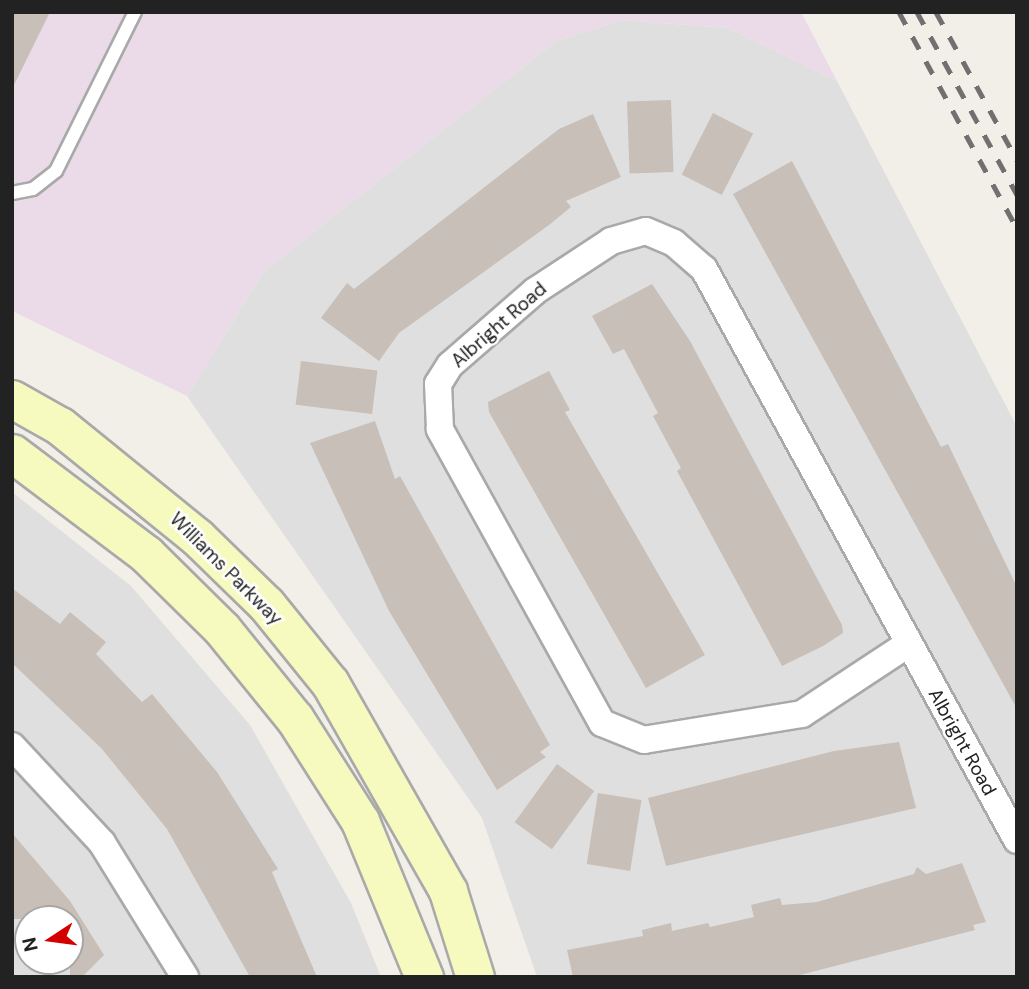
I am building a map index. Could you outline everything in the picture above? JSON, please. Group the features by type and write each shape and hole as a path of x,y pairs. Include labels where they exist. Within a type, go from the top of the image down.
{"main road":[{"name":"Williams Parkway","path":"12,399 60,426 197,537 266,604 330,683 448,891 475,977"},
{"path":"12,453 146,554 222,629 295,719 360,821 425,977"}],"street":[{"name":"Albright Road","path":"908,644 802,714 644,740 601,723 440,429 438,384 450,365 536,291 611,241 646,231 674,243 704,269 1017,840"},
{"path":"12,746 102,844 185,977"}],"lane":[{"path":"12,193 33,189 56,171 135,12"}],"shaded area":[{"path":"12,12 801,12 837,81 728,28 622,20 556,41 264,271 187,396 12,311"},
{"path":"622,20 728,28 837,81 1017,427 1017,977 537,977 482,818 187,396 264,271 556,41"},
{"path":"12,492 131,586 250,725 351,903 381,977 12,977"}],"building":[{"path":"12,12 50,12 12,89"},
{"path":"671,100 674,172 630,173 627,102"},
{"path":"713,113 753,133 722,195 682,174"},
{"path":"593,114 621,177 566,201 571,207 549,225 399,333 379,361 321,318 347,283 354,289 559,129"},
{"path":"792,161 941,447 948,444 1017,587 1017,709 733,194"},
{"path":"652,284 690,341 842,625 843,633 782,666 677,471 681,468 653,416 658,413 624,349 613,354 592,316"},
{"path":"301,361 377,370 372,414 296,405"},
{"path":"549,371 570,410 565,412 705,655 646,688 489,412 488,402"},
{"path":"375,421 395,479 400,476 550,745 540,752 546,757 497,790 389,611 310,443"},
{"path":"12,588 60,624 70,612 106,642 96,654 142,702 152,694 217,772 278,869 272,872 317,977 250,977 167,829 102,749 12,663"},
{"path":"899,742 916,808 666,866 648,798 834,751"},
{"path":"557,764 594,791 552,849 515,822"},
{"path":"598,793 641,800 630,871 587,864"},
{"path":"12,833 73,905 14,905 12,919"},
{"path":"962,863 986,922 973,925 975,930 792,977 573,977 567,950 643,936 642,930 671,923 672,931 708,923 710,927 754,917 751,905 780,898 782,905 817,902 914,874 917,867 926,874"},
{"path":"84,923 104,955 84,975"}],"railway":[{"path":"899,12 1017,228"},
{"path":"917,12 1017,195"},
{"path":"936,12 1017,160"}]}
